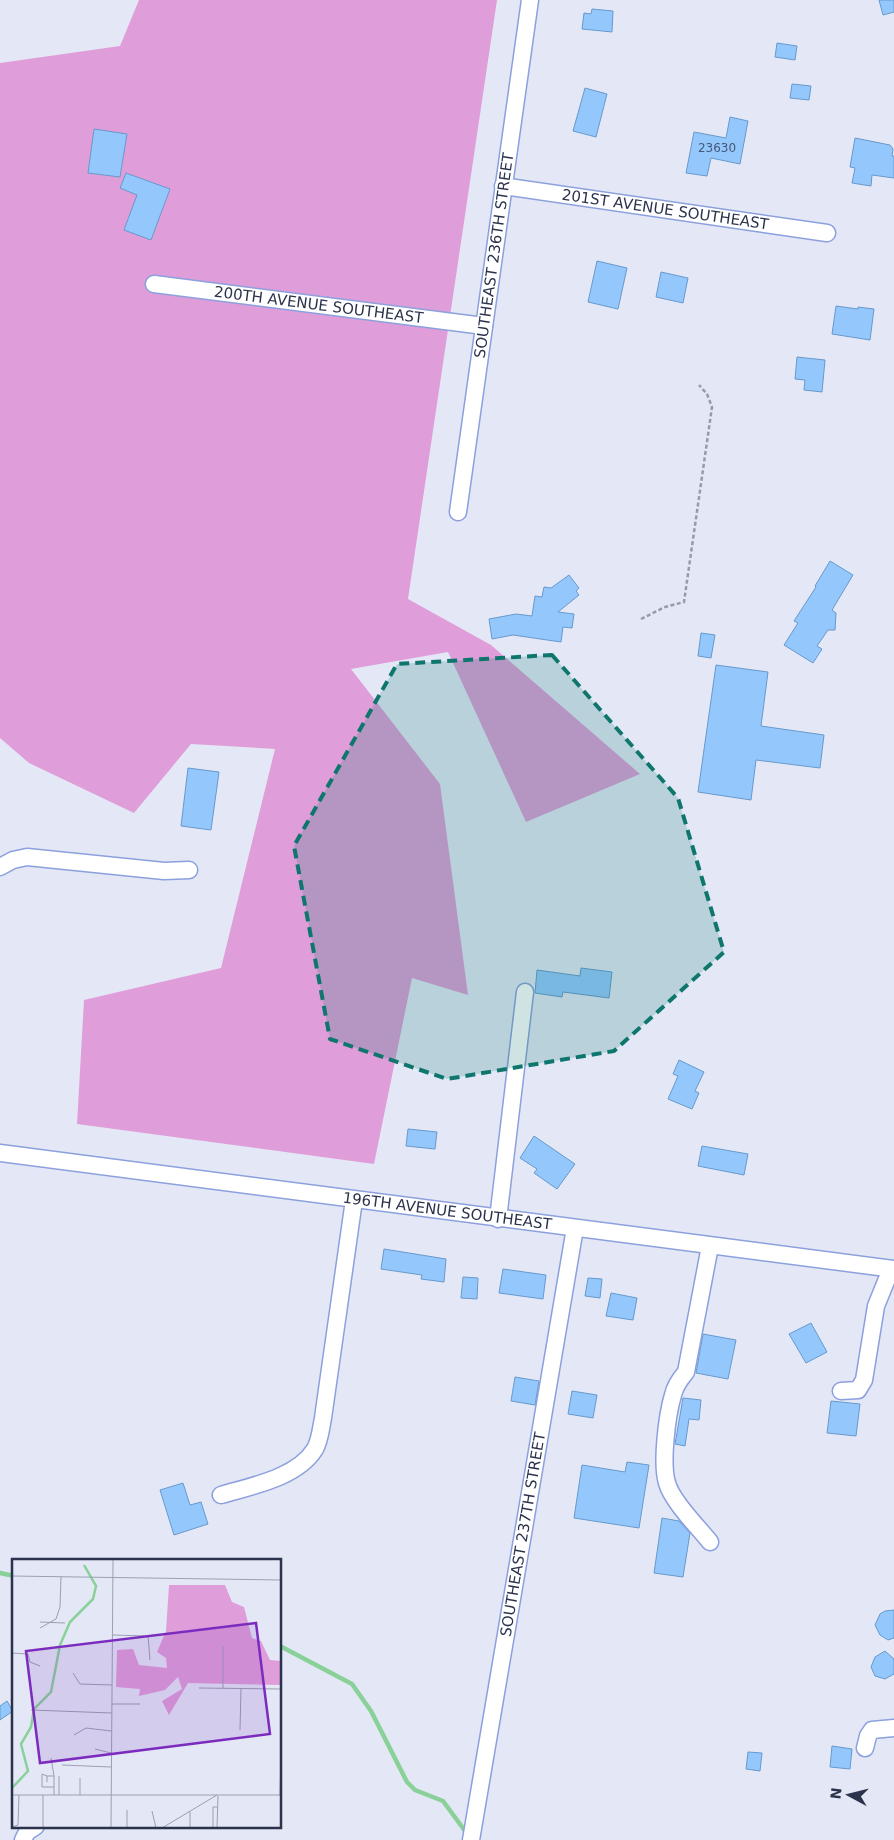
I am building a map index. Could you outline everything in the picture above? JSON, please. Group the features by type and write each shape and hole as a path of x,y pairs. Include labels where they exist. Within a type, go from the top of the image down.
{"street":[{"name":"SOUTHEAST 236TH STREET","path":"458,512 530,0"},
{"name":"201ST AVENUE SOUTHEAST","path":"504,186 827,233"},
{"name":"200TH AVENUE SOUTHEAST","path":"154,284 484,326"},
{"path":"0,867 12,860 27,857 164,871 189,870"},
{"path":"498,1219 525,992"},
{"name":"196TH AVENUE SOUTHEAST","path":"0,1153 892,1269"},
{"path":"221,1495 277,1478 300,1464 316,1447 324,1418 354,1200"},
{"name":"SOUTHEAST 237TH STREET","path":"471,1840 575,1228"},
{"path":"710,1246 686,1372 678,1381 672,1395 664,1447 667,1483 679,1504 710,1542"},
{"path":"841,1391 858,1390 864,1380 876,1306 892,1269"},
{"path":"865,1748 868,1736 872,1730 894,1728"},
{"path":"23,1840 27,1832 33,1828"}],"path":[{"path":"641,618 666,607 684,602 712,407 707,394 699,385"}],"highlighted area":[{"path":"552,655 678,798 724,952 614,1051 447,1079 330,1039 294,846 397,664"}],"shaded area":[{"path":"139,0 497,0 408,599 491,645 640,774 526,822 448,652 351,669 440,784 468,995 412,978 374,1164 77,1124 84,1000 221,968 275,749 191,744 134,813 29,763 0,738 0,63 120,46"}],"building":[{"path":"879,0 894,0 894,12 883,15"},
{"path":"592,9 613,11 612,32 582,29 584,13 591,14"},
{"path":"777,43 797,46 795,60 775,57"},
{"path":"792,84 811,86 809,100 790,98"},
{"path":"585,88 607,94 596,137 573,131"},
{"path":"730,117 748,121 740,164 711,158 707,176 686,173 694,132 726,138"},
{"path":"94,129 127,134 120,177 88,173"},
{"path":"855,138 890,145 893,149 892,156 894,156 894,178 872,175 871,186 852,183 855,168 850,167"},
{"path":"126,173 170,189 151,240 124,230 137,195 120,188"},
{"path":"597,261 627,268 618,309 588,302"},
{"path":"661,272 688,278 683,303 656,297"},
{"path":"836,306 874,309 870,340 832,334"},
{"path":"797,357 825,360 822,392 804,390 805,380 795,379"},
{"path":"830,561 853,575 832,610 836,613 835,630 828,630 817,646 822,649 813,663 784,645 798,623 794,621"},
{"path":"569,575 579,588 576,591 579,595 558,612 574,614 572,628 563,627 561,642 513,635 492,639 489,619 516,614 532,616 535,596 542,597 544,587 551,588"},
{"path":"701,633 715,635 711,658 698,656"},
{"path":"716,665 768,672 761,726 824,735 820,768 756,760 751,800 698,792"},
{"path":"188,768 219,772 211,830 181,826"},
{"path":"581,968 612,972 609,998 563,992 562,997 535,993 537,970 580,976"},
{"path":"679,1060 704,1072 695,1091 699,1093 692,1109 668,1099 678,1076 673,1074"},
{"path":"408,1129 437,1132 435,1149 406,1146"},
{"path":"534,1136 575,1164 557,1189 534,1173 537,1169 520,1158"},
{"path":"702,1146 748,1154 744,1175 698,1166"},
{"path":"384,1249 446,1259 444,1282 421,1279 422,1275 381,1269"},
{"path":"503,1269 546,1275 543,1299 499,1293"},
{"path":"463,1277 478,1278 477,1299 461,1298"},
{"path":"588,1278 602,1279 600,1298 585,1296"},
{"path":"611,1293 637,1298 633,1320 606,1316"},
{"path":"811,1323 827,1352 806,1363 789,1334"},
{"path":"703,1334 736,1340 728,1379 696,1373"},
{"path":"515,1377 539,1381 535,1405 511,1401"},
{"path":"572,1391 597,1395 593,1418 568,1414"},
{"path":"683,1398 701,1400 699,1420 689,1419 685,1446 675,1444"},
{"path":"831,1401 860,1404 856,1436 827,1433"},
{"path":"627,1462 649,1465 639,1528 574,1518 582,1465 625,1472"},
{"path":"183,1483 190,1505 201,1502 208,1524 174,1535 160,1490"},
{"path":"662,1518 679,1521 690,1533 683,1577 654,1573"},
{"path":"894,1610 894,1638 888,1640 880,1635 875,1625 880,1614 885,1611"},
{"path":"885,1651 894,1659 894,1674 885,1679 875,1676 871,1667 875,1657"},
{"path":"7,1701 12,1712 0,1720 0,1706"},
{"path":"832,1746 852,1749 850,1769 830,1767"},
{"path":"748,1752 762,1753 760,1771 746,1769"}],"waterway":[{"path":"0,1573 12,1576"},
{"path":"281,1647 352,1684 371,1711 407,1782 415,1790 443,1801 468,1835"}]}
